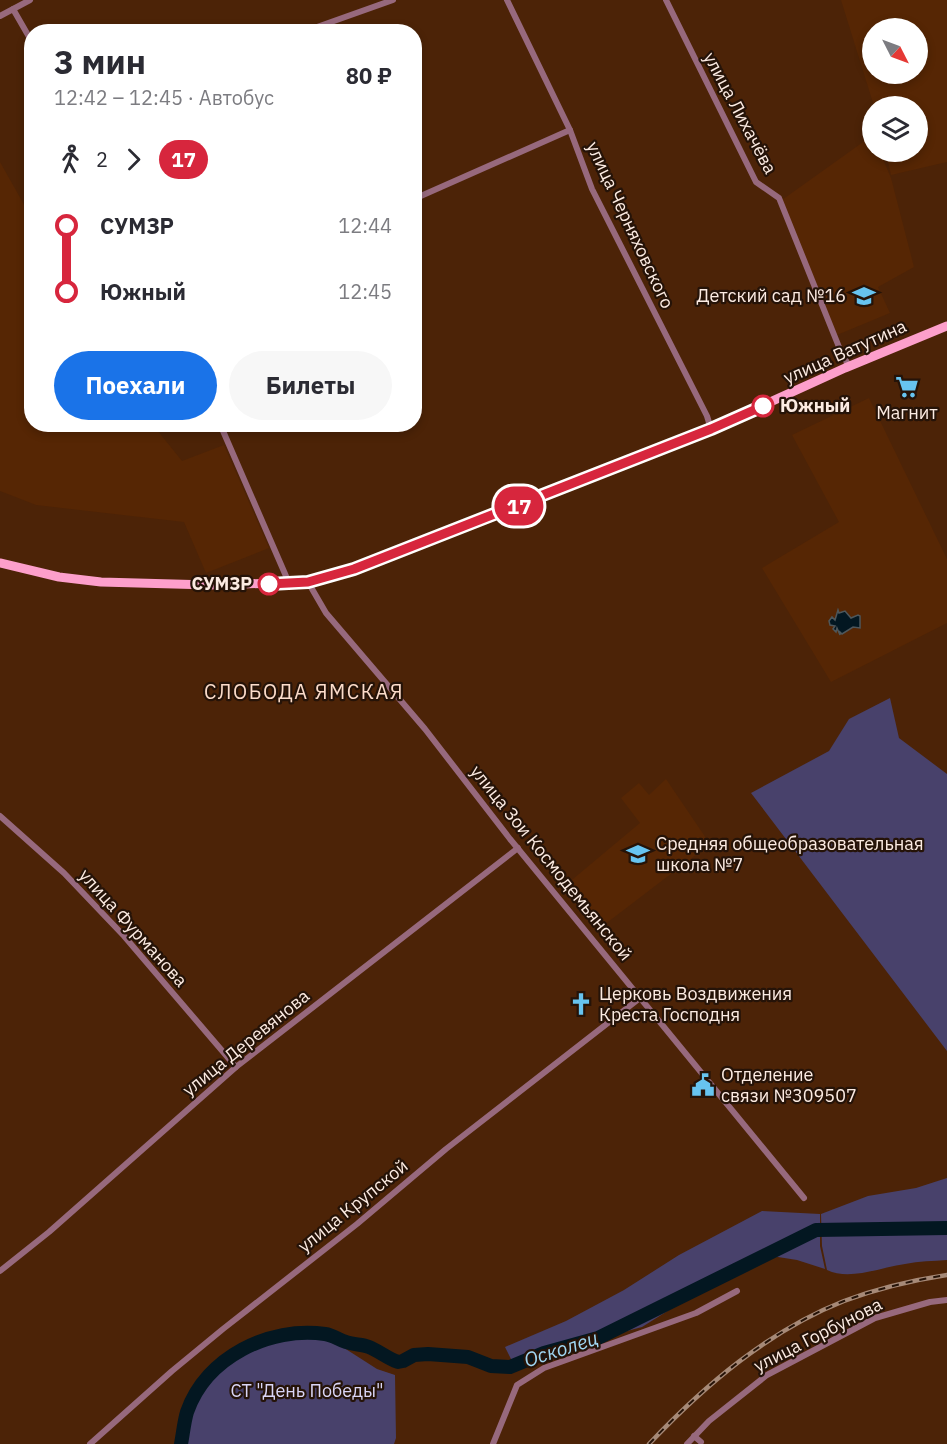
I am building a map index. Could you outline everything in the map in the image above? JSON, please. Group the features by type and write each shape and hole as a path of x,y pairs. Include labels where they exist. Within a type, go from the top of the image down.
{"main road":[{"name":"улица Ватутина","path":"0,563 59,577 101,582 210,585 308,582 371,563 711,429 849,366 947,326"}],"street":[{"path":"0,16 30,0"},
{"path":"326,24 393,0"},
{"name":"улица Черняховского","path":"507,0 570,130 592,189 711,429"},
{"name":"улица Лихачёва","path":"666,0 756,182 779,198 841,352 849,366"},
{"path":"13,9 24,28"},
{"path":"422,195 570,130"},
{"path":"223,432 289,583"},
{"name":"улица Зои Космодемьянской","path":"308,582 326,613 425,729 518,848 804,1198"},
{"name":"улица Фурманова","path":"0,816 64,873 124,936 236,1067"},
{"name":"улица Деревянова","path":"0,1271 49,1232 236,1067 518,848"},
{"name":"улица Крупской","path":"90,1444 171,1371 357,1224 446,1149 640,998"},
{"path":"493,1444 517,1385 535,1373 696,1312 737,1291"},
{"name":"улица Горбунова","path":"687,1444 709,1421 767,1375 874,1318 930,1302 947,1300"},
{"path":"694,1436 701,1442"}],"shaded area":[{"path":"841,0 947,0 947,162 891,175 888,162 928,162 928,96 871,96 867,84 928,84 928,18 862,18 862,67"},
{"path":"862,143 862,162 884,162 891,178 914,267 878,287 890,313 837,335 782,200"},
{"name":"СУМЗР","path":"0,162 24,205 24,432 159,432 182,461 224,445 269,548 206,573 184,522 36,505 0,491"},
{"path":"869,398 947,559 947,623 831,682 762,568 839,522 792,435"},
{"path":"666,779 710,844 604,925 567,884 640,823 621,798 639,783 649,795"}],"green space":[{"path":"890,698 899,738 947,774 947,1051 751,793 829,751 849,719"},
{"path":"947,1178 947,1260 910,1263 856,1274 827,1270 822,1246 821,1214 868,1196 916,1188"},
{"path":"762,1211 820,1214 820,1246 825,1269 797,1260 778,1257 765,1258 751,1263 693,1295 642,1327 597,1339 515,1367 505,1347 566,1321 624,1290 679,1255"},
{"name":"СТ \"День Победы\"","path":"327,1337 377,1369 395,1375 396,1438 394,1444 183,1444 189,1412 195,1399 223,1366 261,1344 281,1338"}],"water":[{"path":"838,610 839,613 845,611 851,618 860,616 860,628 853,627 842,634 840,632 840,635 837,628 836,632 833,629 835,626 830,625 829,621 832,617 835,620"}],"waterway":[{"name":"Осколец","path":"181,1444 187,1412 196,1393 209,1375 242,1349 283,1335 304,1333 331,1335 349,1343 369,1347 398,1362 414,1355 428,1354 468,1357 491,1366 510,1367 544,1353 598,1338 816,1230 947,1228"}],"railway":[{"path":"649,1444 715,1381 789,1328 844,1301 895,1285 947,1275"}],"bus line":[{"name":"17","path":"269,584 308,582 371,563 711,429 763,406"}],"place":[{"name":"Детский сад №16","path":"864,296"},
{"name":"Магнит","path":"907,387"},
{"name":"Южный","path":"763,406"},
{"name":"СУМЗР","path":"269,584"},
{"name":"Средняя общеобразовательная школа №7","path":"638,854"},
{"name":"Церковь Воздвижения Креста Господня","path":"581,1004"},
{"name":"Отделение связи №309507","path":"703,1085"}],"district":[{"name":"СЛОБОДА ЯМСКАЯ","path":"304,692"}]}
